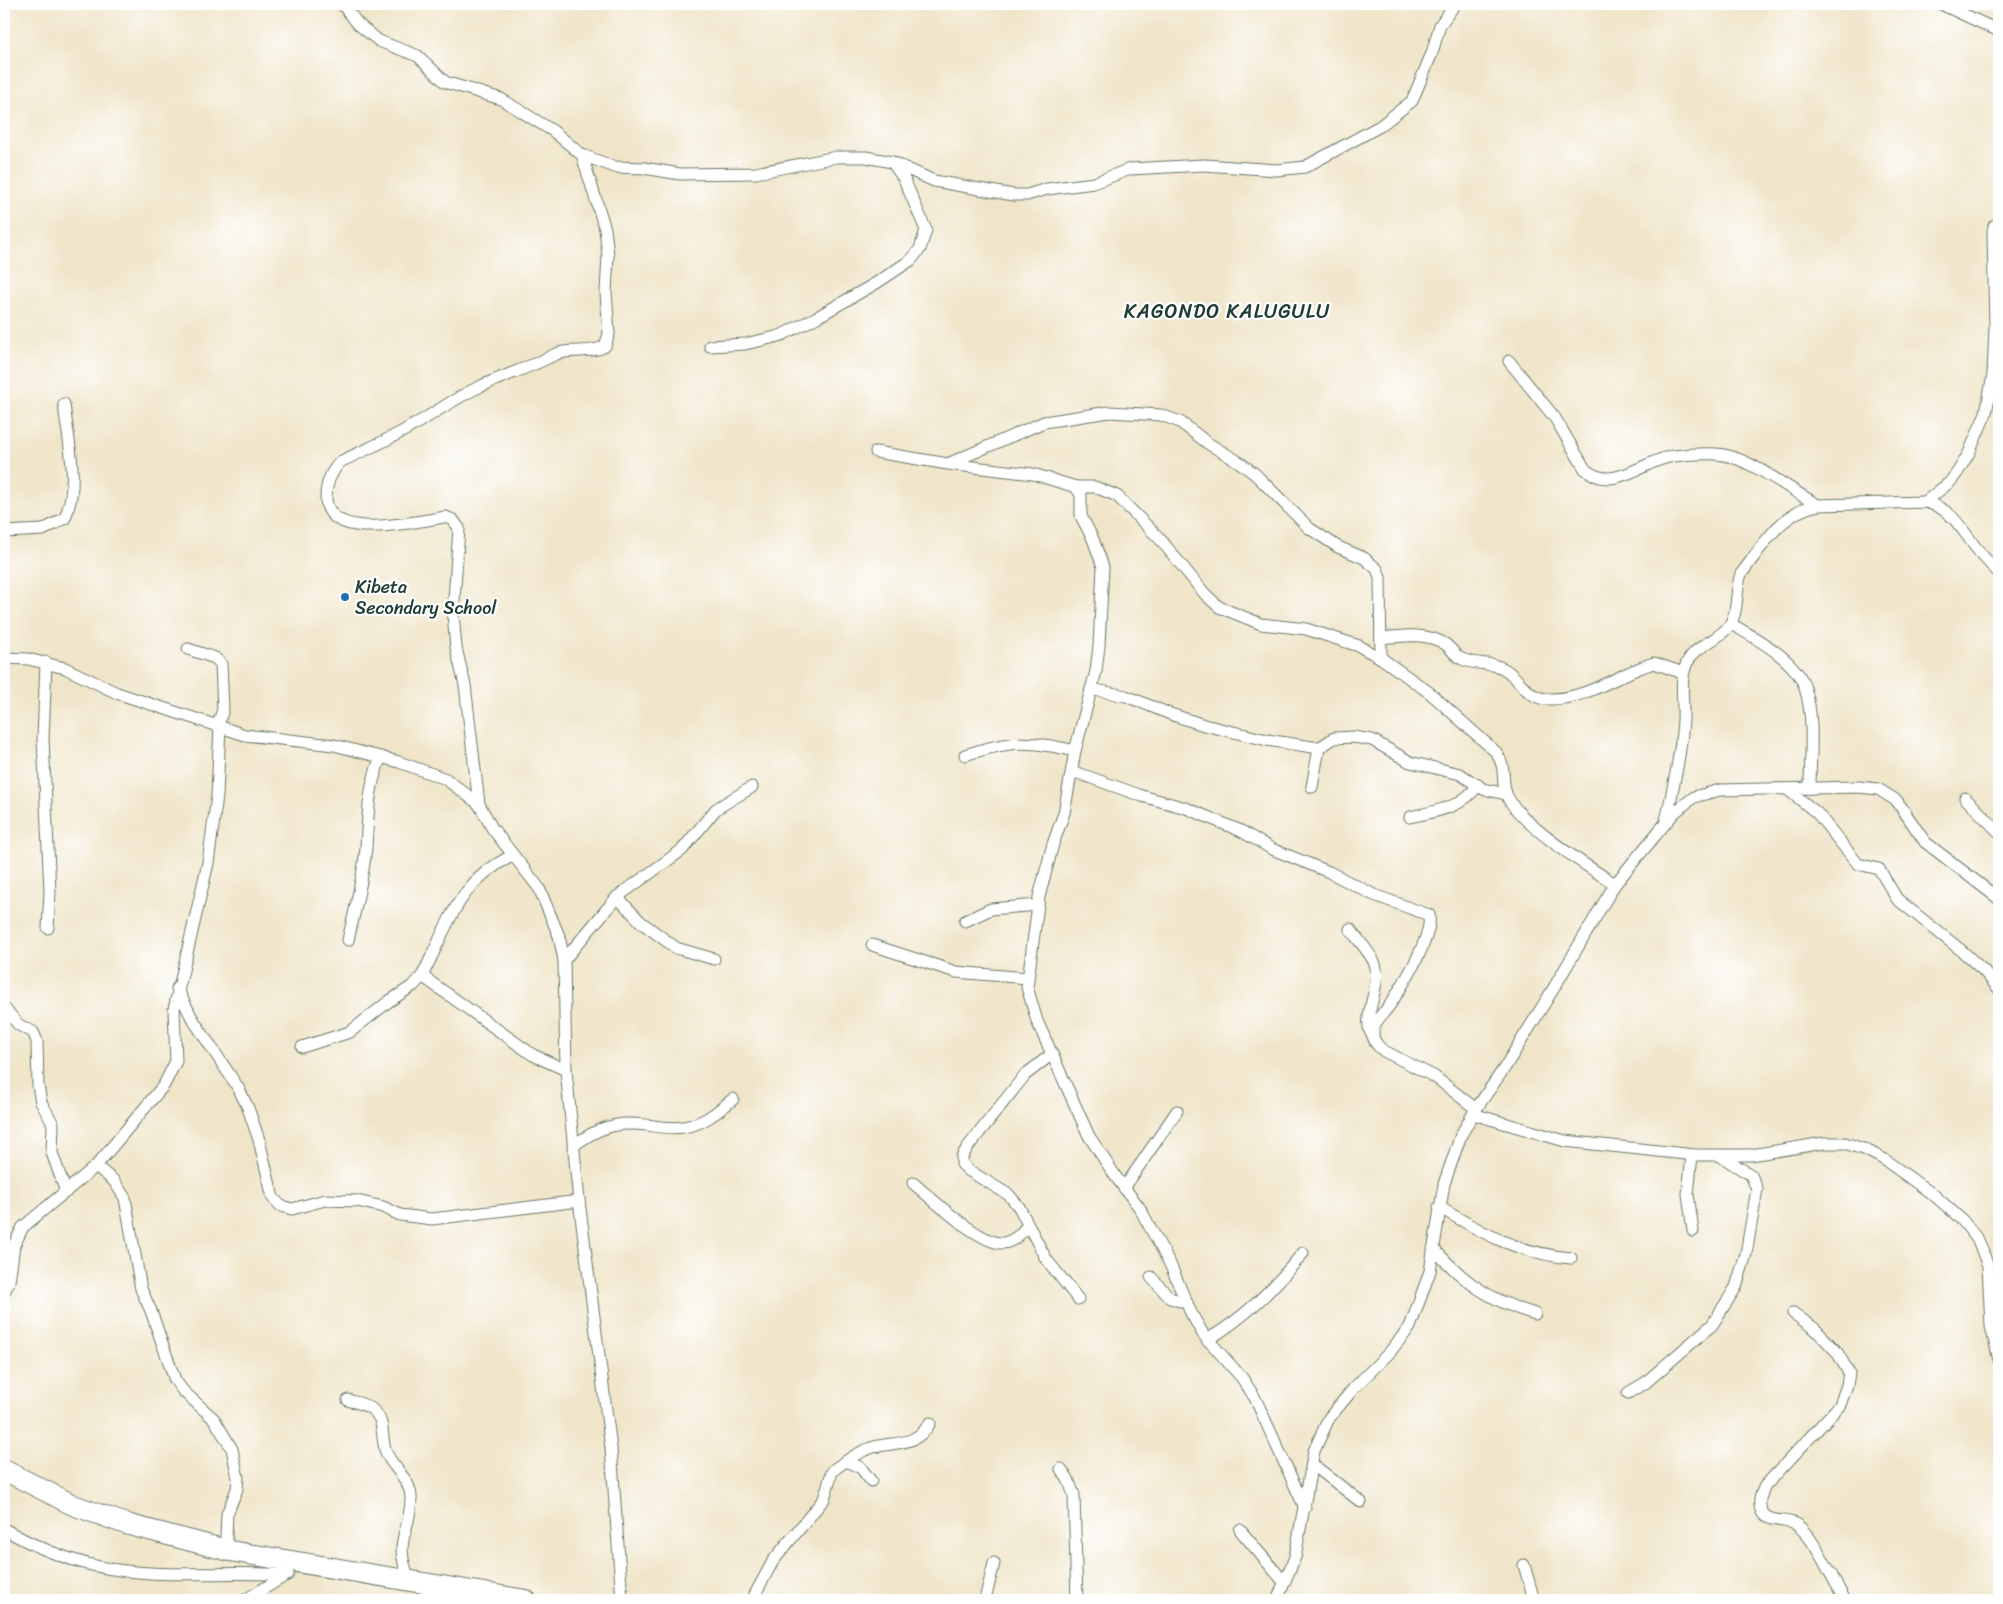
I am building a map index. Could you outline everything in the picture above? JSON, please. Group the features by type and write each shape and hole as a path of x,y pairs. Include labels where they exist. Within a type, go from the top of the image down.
{"highway":[{"path":"4,1470 73,1505 126,1524 294,1569 410,1581 526,1600"}],"street":[{"path":"342,4 358,24 379,41 418,56 445,82 509,103 553,131 582,155 615,167 644,168 680,174 771,171 836,157 850,156 892,162 934,180 1012,195 1027,196 1047,189 1094,183 1130,169 1204,165 1277,170 1305,166 1380,126 1412,101 1432,53 1440,25 1455,4"},
{"path":"1941,4 1999,31"},
{"path":"479,804 465,685 456,648 452,614 459,542 457,523 446,517 384,526 350,524 336,516 330,509 326,500 327,486 332,470 340,462 413,426 435,410 478,387 569,350 593,350 605,346 609,334 606,292 608,255 605,229 582,155"},
{"path":"710,346 745,344 782,335 878,282 911,260 920,249 926,230 904,179 892,162"},
{"path":"1925,502 1958,473 1986,414 1993,374 1995,328 1993,232 1994,226 1999,222"},
{"path":"1509,361 1555,418 1585,469 1592,475 1609,478 1622,476 1671,456 1724,455 1741,460 1818,506"},
{"path":"4,532 43,530 65,518 70,505 73,479 64,404"},
{"path":"948,464 1022,430 1044,422 1065,418 1109,412 1161,416 1180,422 1255,474 1318,535 1364,558 1377,569 1380,577 1381,658"},
{"path":"876,452 948,464 1032,474 1076,487 1094,487 1117,496 1160,539 1205,594 1219,607 1261,624 1306,629 1359,646 1381,658 1430,693 1496,752 1502,760 1506,794 1512,804 1540,831 1568,853 1615,884"},
{"path":"1076,487 1081,495 1081,516 1093,539 1103,567 1099,646 1091,689 1075,751 1064,814 1053,844 1038,905 1027,987 1036,1021 1089,1136 1139,1207 1207,1340 1242,1378 1255,1398 1305,1508"},
{"path":"1666,822 1682,721 1683,674 1687,661 1697,651 1723,633 1731,624 1737,584 1741,574 1784,520 1807,508 1818,506 1925,502 1938,506 1950,513 1984,559 1999,573"},
{"path":"1731,624 1776,652 1805,686 1810,732 1810,788"},
{"path":"1381,638 1411,635 1444,644 1462,660 1496,665 1506,670 1528,692 1546,699 1563,699 1588,692 1654,663 1683,674"},
{"path":"4,1292 9,1282 14,1245 23,1227 96,1166 164,1084 176,1061 174,1009 177,988 202,894 208,863 216,796 219,725 224,699 221,664 215,658 188,649"},
{"path":"4,658 46,662 80,674 118,694 259,738 334,745 436,774 460,788 479,804 492,828 512,856 539,888 556,928 564,960 566,1070 579,1201 611,1448 622,1600"},
{"path":"46,662 43,739 50,892 48,928"},
{"path":"1091,689 1126,696 1170,714 1204,725 1267,740 1318,748 1334,738 1354,737 1372,740 1384,745 1403,759 1460,774 1483,789 1506,794"},
{"path":"965,755 988,747 1027,742 1075,751"},
{"path":"1312,787 1318,748"},
{"path":"348,940 364,858 369,792 373,775 381,757"},
{"path":"1072,771 1142,796 1186,808 1241,831 1272,849 1329,872 1374,895 1429,915 1427,932 1418,956 1389,1006 1374,1026 1373,1037"},
{"path":"1410,817 1442,810 1460,803 1470,796 1478,784"},
{"path":"564,960 617,897 682,850 716,809 752,787"},
{"path":"1277,1600 1300,1540 1314,1451 1329,1418 1354,1388 1389,1353 1410,1327 1430,1271 1439,1207 1453,1154 1474,1112 1505,1067 1615,884 1666,822 1694,797 1720,790 1859,787 1878,789 1897,801 1925,842 1936,852 1998,897"},
{"path":"1787,789 1816,813 1858,864 1879,868 1897,900 1976,964 1999,989"},
{"path":"1965,798 1999,832"},
{"path":"302,1047 350,1032 388,1002 414,985 422,976 448,921 464,894 486,872 512,856"},
{"path":"617,897 641,922 668,943 676,948 714,959"},
{"path":"965,921 991,909 1038,905"},
{"path":"1350,929 1374,963 1376,988 1368,1023 1377,1045 1384,1051 1435,1077 1474,1112 1565,1141 1692,1155 1720,1156 1750,1155 1824,1143 1845,1144 1866,1150 1885,1160 1935,1196 1962,1220 1978,1240 1986,1258 1991,1282 1991,1326 1999,1360"},
{"path":"872,945 956,972 1028,978"},
{"path":"422,976 461,1002 513,1042 533,1055 566,1070"},
{"path":"177,988 192,1018 239,1089 260,1140 273,1198 282,1206 292,1209 325,1200 357,1201 383,1207 400,1216 432,1219 579,1201"},
{"path":"4,1008 18,1025 33,1032 37,1040 38,1086 42,1102 53,1124 52,1153 66,1192"},
{"path":"1052,1054 1025,1075 962,1157 962,1164 968,1170 1009,1195 1046,1258 1078,1299"},
{"path":"573,1146 592,1133 608,1126 632,1123 684,1128 703,1121 733,1099"},
{"path":"1124,1188 1177,1111"},
{"path":"1692,1155 1688,1194 1694,1230"},
{"path":"1628,1393 1645,1383 1712,1325 1736,1286 1754,1218 1757,1188 1751,1175 1720,1156"},
{"path":"96,1166 114,1181 125,1198 141,1289 151,1312 174,1380 183,1391 214,1418 232,1449 238,1478 238,1489 227,1514 226,1537 230,1551"},
{"path":"913,1183 956,1218 988,1240 1009,1241 1018,1236 1028,1225"},
{"path":"1439,1207 1505,1244 1541,1254 1571,1258"},
{"path":"1433,1248 1453,1270 1493,1299 1535,1314"},
{"path":"1207,1340 1234,1323 1258,1302 1303,1253"},
{"path":"1151,1277 1170,1298 1187,1303"},
{"path":"1793,1312 1815,1329 1837,1352 1849,1373 1848,1384 1836,1409 1764,1486 1760,1496 1760,1507 1763,1514 1768,1517 1796,1524 1802,1530 1812,1542 1846,1600"},
{"path":"348,1400 365,1404 380,1418 386,1453 401,1473 412,1497 401,1547 402,1563 410,1581"},
{"path":"752,1600 773,1561 824,1499 832,1472 846,1461 872,1447 900,1445 916,1438 930,1424"},
{"path":"846,1461 861,1468 871,1481"},
{"path":"1312,1464 1361,1502"},
{"path":"1061,1469 1068,1479 1074,1495 1077,1600"},
{"path":"4,1529 60,1556 96,1566 137,1572 237,1572 294,1569"},
{"path":"1240,1530 1284,1582"},
{"path":"985,1600 994,1563"},
{"path":"1524,1565 1534,1600"},
{"path":"244,1600 294,1569"}],"place":[{"name":"Kibeta Secondary School","path":"345,597"}],"district":[{"name":"KAGONDO KALUGULU","path":"1227,311"}]}
